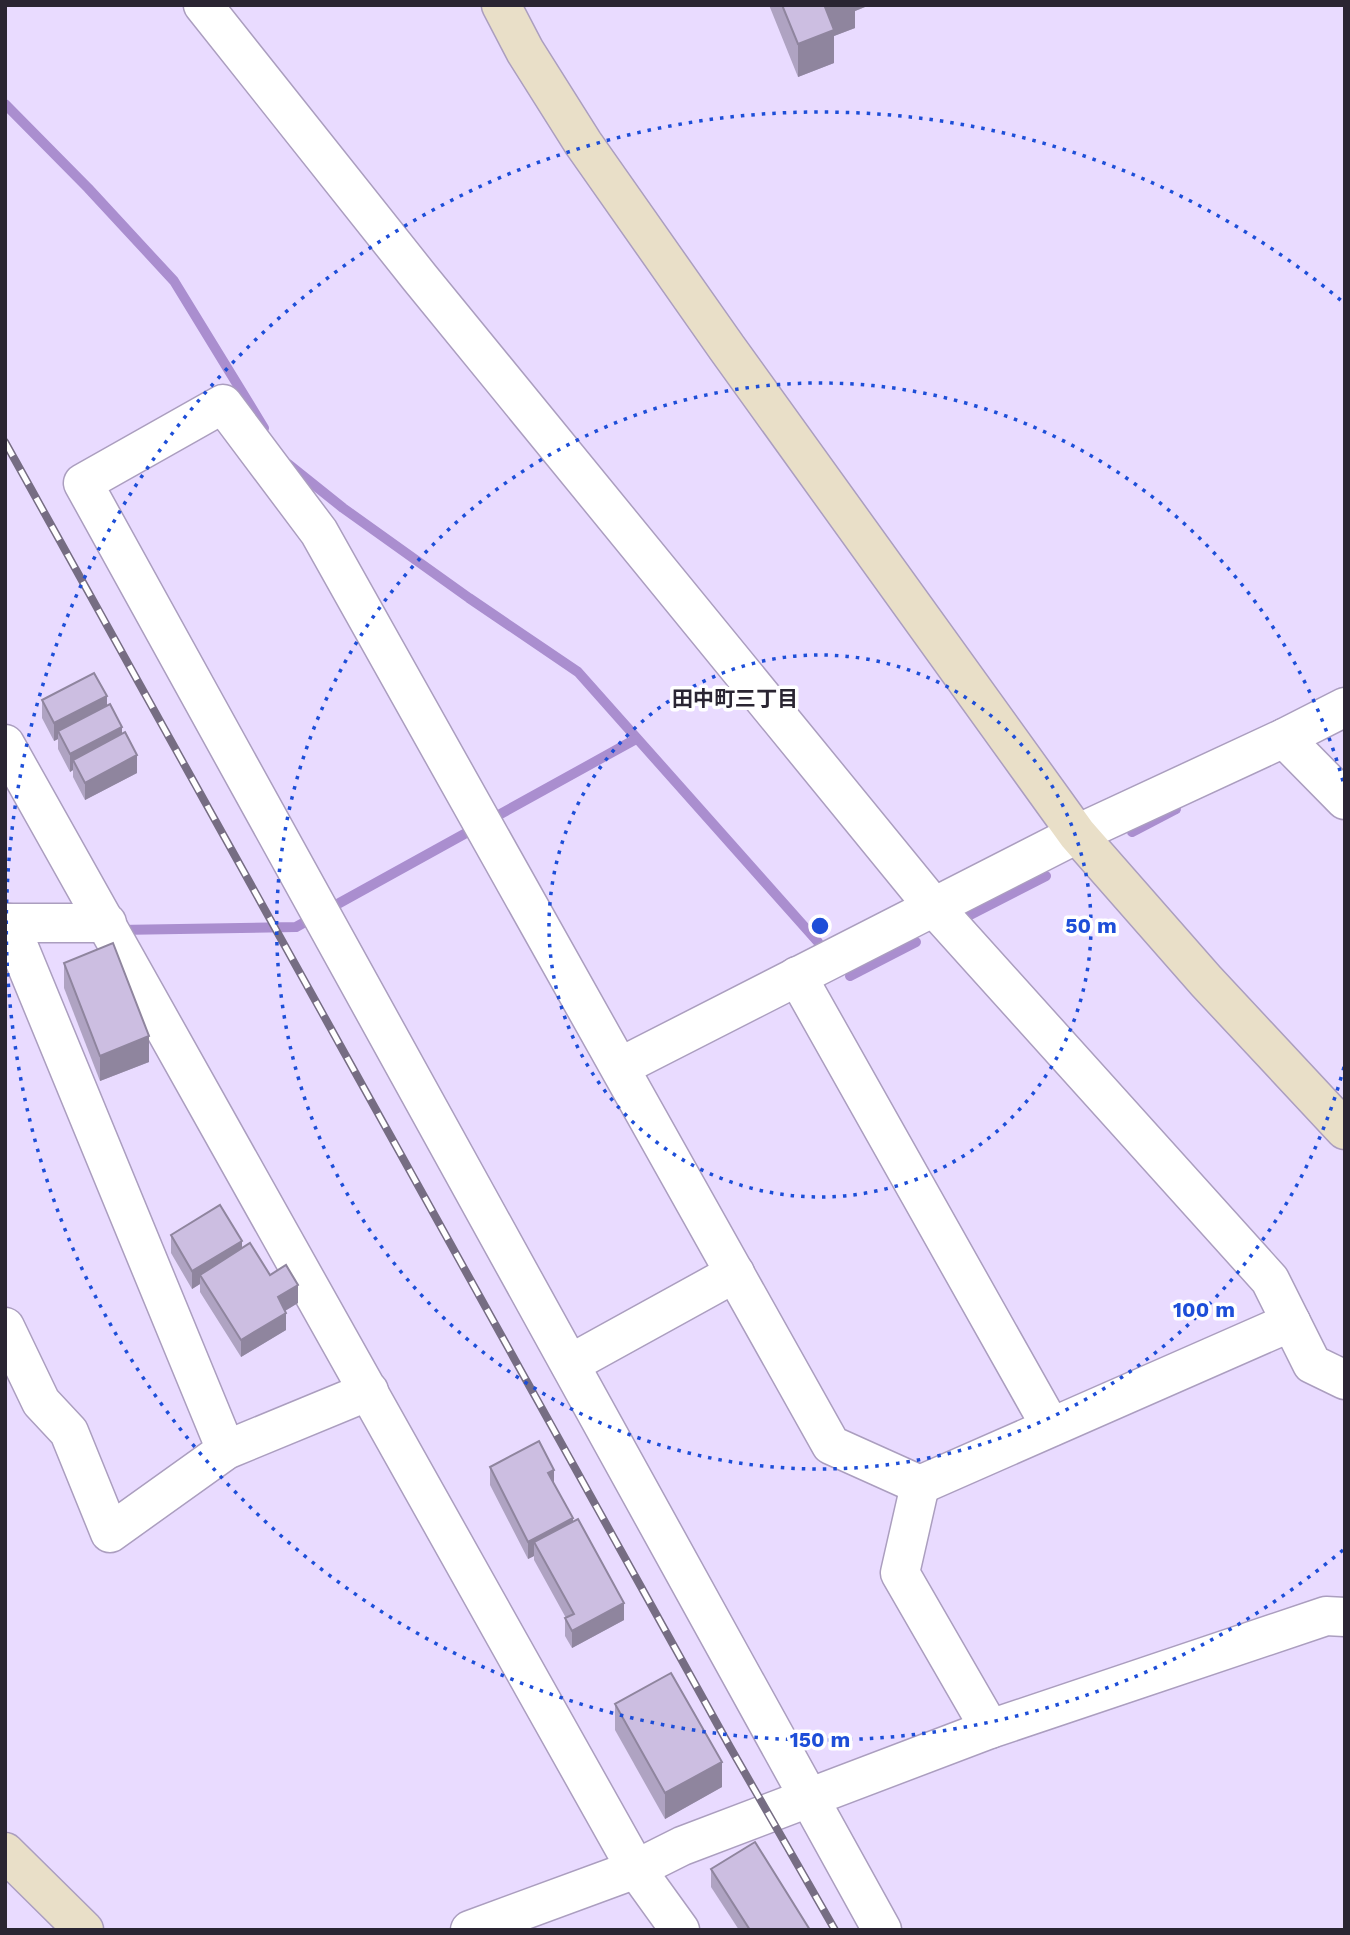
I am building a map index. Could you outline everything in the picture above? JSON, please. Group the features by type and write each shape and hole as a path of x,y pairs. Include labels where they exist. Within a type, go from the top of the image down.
{"street":[{"path":"203,5 428,289 933,906 1270,1280 1312,1364 1345,1380"},
{"path":"501,5 524,51 583,143 1077,834 1206,982 1345,1130"},
{"path":"882,1930 83,483 223,404 319,532 831,1445 920,1485 1291,1322"},
{"path":"620,1067 1077,834 1284,738 1345,706"},
{"path":"1284,738 1345,800"},
{"path":"5,744 636,1869 680,1930"},
{"path":"107,923 7,923 226,1450"},
{"path":"797,976 1051,1427"},
{"path":"570,1364 735,1273"},
{"path":"5,1327 41,1402 69,1432 110,1533 226,1450 369,1391"},
{"path":"920,1485 900,1573 990,1729"},
{"path":"470,1930 636,1869 682,1846 990,1729 1325,1616 1345,1618"},
{"path":"5,1852 84,1930"}],"building":[{"path":"782,5 829,5 825,7 834,30 798,44"},
{"path":"94,673 107,696 54,723 42,700"},
{"path":"110,704 122,727 70,754 58,731"},
{"path":"125,732 137,755 85,783 73,760"},
{"path":"113,943 149,1036 100,1056 64,963"},
{"path":"220,1205 242,1241 192,1271 171,1235"},
{"path":"250,1243 270,1275 286,1265 298,1285 278,1297 286,1313 241,1340 200,1275"},
{"path":"539,1441 554,1470 548,1473 573,1518 528,1542 490,1467"},
{"path":"578,1519 624,1603 572,1631 565,1618 574,1614 534,1542"},
{"path":"671,1673 722,1762 665,1793 615,1704"},
{"path":"755,1842 810,1930 750,1930 711,1869"}],"waterway":[{"path":"5,104 174,281 264,428"},
{"path":"288,464 343,508 578,672 818,942"},
{"path":"118,930 296,927 636,739"},
{"path":"1132,832 1176,809"},
{"path":"966,917 1046,876"},
{"path":"850,976 916,942"}],"railway":[{"path":"5,442 730,1747 835,1930"}],"district":[{"name":"田中町三丁目","path":"735,698"}]}
